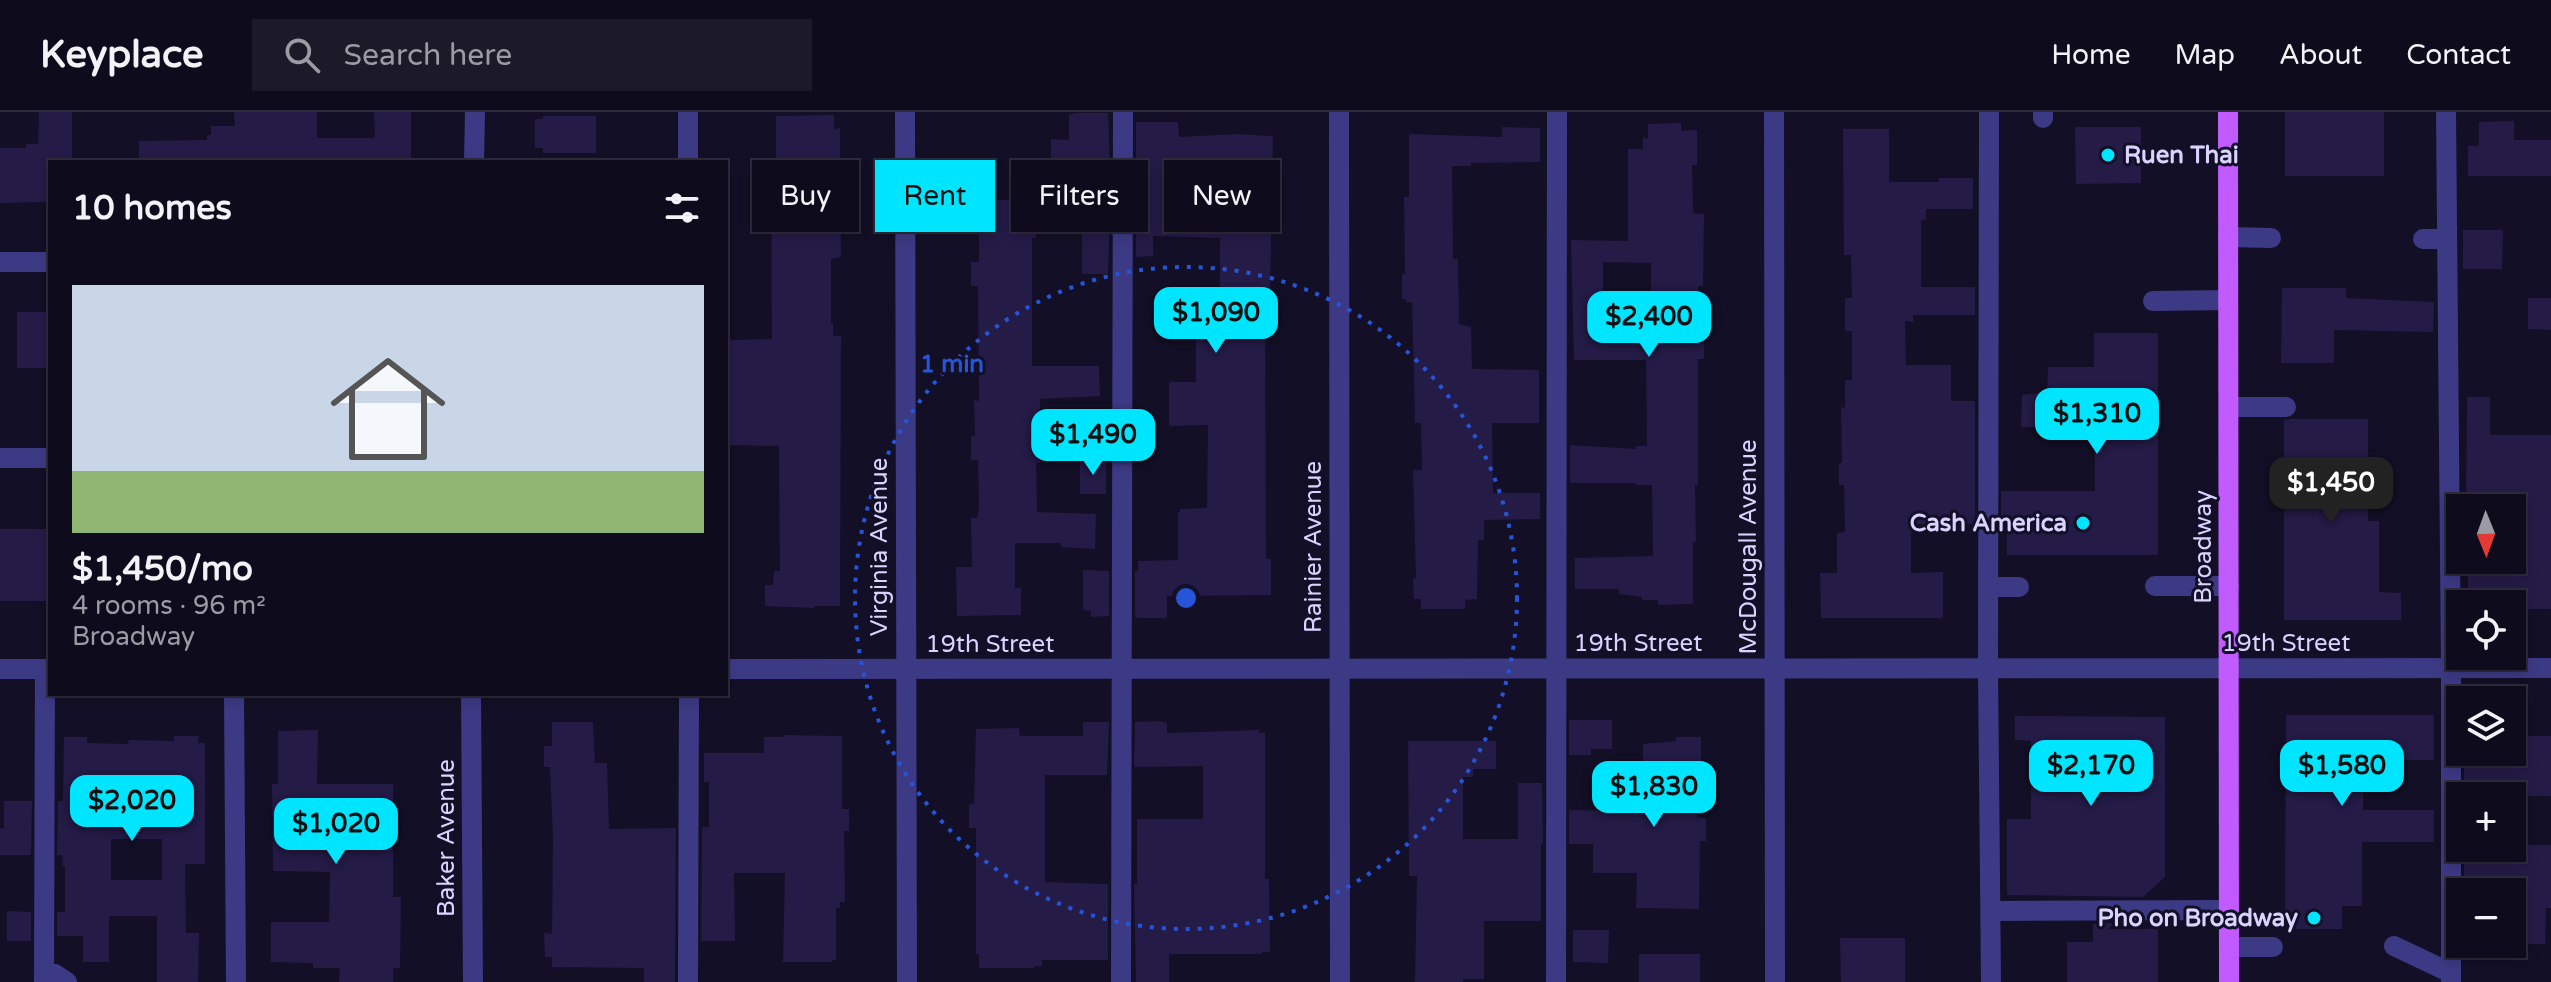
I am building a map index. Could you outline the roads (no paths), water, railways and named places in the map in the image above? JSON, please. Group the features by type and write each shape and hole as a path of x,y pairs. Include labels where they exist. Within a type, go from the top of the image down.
{"main road":[{"name":"Broadway","path":"2228,112 2229,982"}],"street":[{"path":"474,160 475,112"},
{"path":"688,112 688,160"},
{"name":"Virginia Avenue","path":"905,112 907,982"},
{"path":"1121,982 1123,112"},
{"name":"Rainier Avenue","path":"1339,112 1340,982"},
{"path":"1556,982 1557,112"},
{"name":"McDougall Avenue","path":"1774,112 1775,982"},
{"path":"1989,112 1991,982"},
{"path":"2446,112 2447,239 2440,405 2448,590"},
{"path":"2228,237 2271,238"},
{"path":"2423,239 2447,239"},
{"path":"0,262 48,262"},
{"path":"2153,301 2228,300"},
{"path":"2229,407 2286,407"},
{"path":"0,458 48,458"},
{"path":"2155,586 2229,586"},
{"path":"1989,587 2019,587"},
{"name":"19th Street","path":"728,669 2446,668"},
{"name":"19th Street","path":"2526,668 2551,668"},
{"path":"0,669 47,669 44,978 55,974 67,982"},
{"path":"2394,946 2451,978 2451,670"},
{"path":"234,696 236,982"},
{"name":"Baker Avenue","path":"471,696 473,982"},
{"path":"688,982 689,696"},
{"path":"1991,911 2229,910"},
{"path":"2229,947 2273,947"}],"place":[{"name":"Ruen Thai","path":"2108,155"},
{"name":"Cash America","path":"2083,523"},
{"name":"Pho on Broadway","path":"2314,918"}]}
